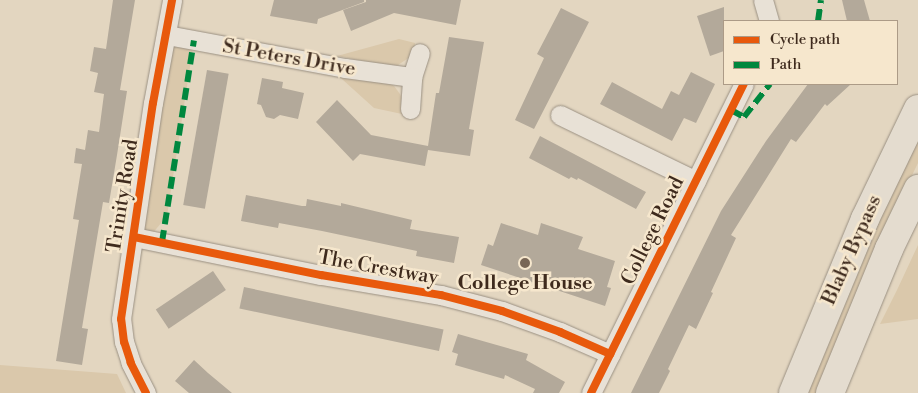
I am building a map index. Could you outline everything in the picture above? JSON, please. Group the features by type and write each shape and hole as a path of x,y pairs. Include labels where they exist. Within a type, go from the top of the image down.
{"main road":[{"name":"Blaby Bypass","path":"793,393 865,219 918,109"},
{"name":"Blaby Bypass","path":"830,393 889,249 918,189"}],"street":[{"name":"Trinity Road","path":"146,393 130,363 124,342 121,319 153,102 172,0"},
{"path":"763,0 769,20"},
{"name":"St Peters Drive","path":"167,35 326,65 412,77"},
{"path":"410,109 412,77 420,52"},
{"name":"College Road","path":"591,393 744,85"},
{"name":"College Road","path":"560,115 696,181"},
{"name":"The Crestway","path":"134,237 321,275 441,295 502,312 560,332 610,354"}],"shaded area":[{"path":"167,35 194,41 167,216 147,240 134,237"},
{"path":"399,39 415,43 413,55 395,67 337,56"},
{"path":"333,71 382,78 394,86 400,94 404,103 402,114 374,108"},
{"path":"918,137 918,163 892,216 818,393 806,393 869,239"},
{"path":"918,245 918,319 880,324 897,290"},
{"path":"0,365 117,374 126,393 0,393"}],"building":[{"path":"113,0 135,0 120,90 127,91 117,155 109,203 103,202 82,328 88,329 82,365 56,361 79,220 73,219 82,164 74,163 76,148 85,150 88,130 99,132 104,94 94,92 98,73 90,71 94,47 106,49"},
{"path":"274,0 364,0 364,2 318,19 317,24 270,16"},
{"path":"366,0 461,0 456,25 394,13 351,31 343,10 366,2"},
{"path":"842,0 864,0 870,20 847,20"},
{"path":"724,7 723,51 710,56 697,16"},
{"path":"561,8 589,22 534,129 515,120 544,58 537,54"},
{"path":"449,37 484,42 469,129 474,130 470,156 428,150 425,166 360,154 353,161 316,122 337,100 371,135 428,146 436,93 439,93"},
{"path":"207,70 229,74 205,209 183,205"},
{"path":"691,72 715,84 696,123 684,118 672,141 600,104 612,82 662,109 671,91 679,95"},
{"path":"262,78 283,82 282,88 304,93 298,119 280,115 274,119 266,117 261,105 257,104"},
{"path":"807,85 850,85 827,106 825,104 796,142 791,139 731,235 736,238 711,292 713,293 696,329 689,325 659,393 631,393 721,211 766,141"},
{"path":"540,136 646,192 636,209 578,178 577,180 571,177 569,179 529,158"},
{"path":"246,195 302,206 306,206 307,199 341,206 341,203 412,220 410,229 459,237 454,263 416,256 417,251 322,231 279,223 278,228 241,221"},
{"name":"College House","path":"501,223 538,235 541,223 583,237 578,249 615,261 607,287 611,288 605,306 481,265 488,244 493,246"},
{"path":"213,271 226,290 169,329 156,310"},
{"path":"244,287 444,329 439,351 239,309"},
{"path":"458,334 528,354 526,360 565,382 559,393 533,393 535,389 505,375 504,379 455,365 458,354 452,352"},
{"path":"194,360 232,393 189,393 175,381"}],"marked path":[{"path":"818,20 821,0"},
{"path":"162,242 194,41"},
{"path":"731,110 744,117 769,85"}],"cycle path":[{"path":"146,393 131,363 124,342 121,319 153,103 172,0"},
{"path":"591,393 744,85"},
{"path":"134,237 321,275 441,295 502,311 560,332 610,354"}],"place":[{"name":"College House","path":"525,263"}]}
